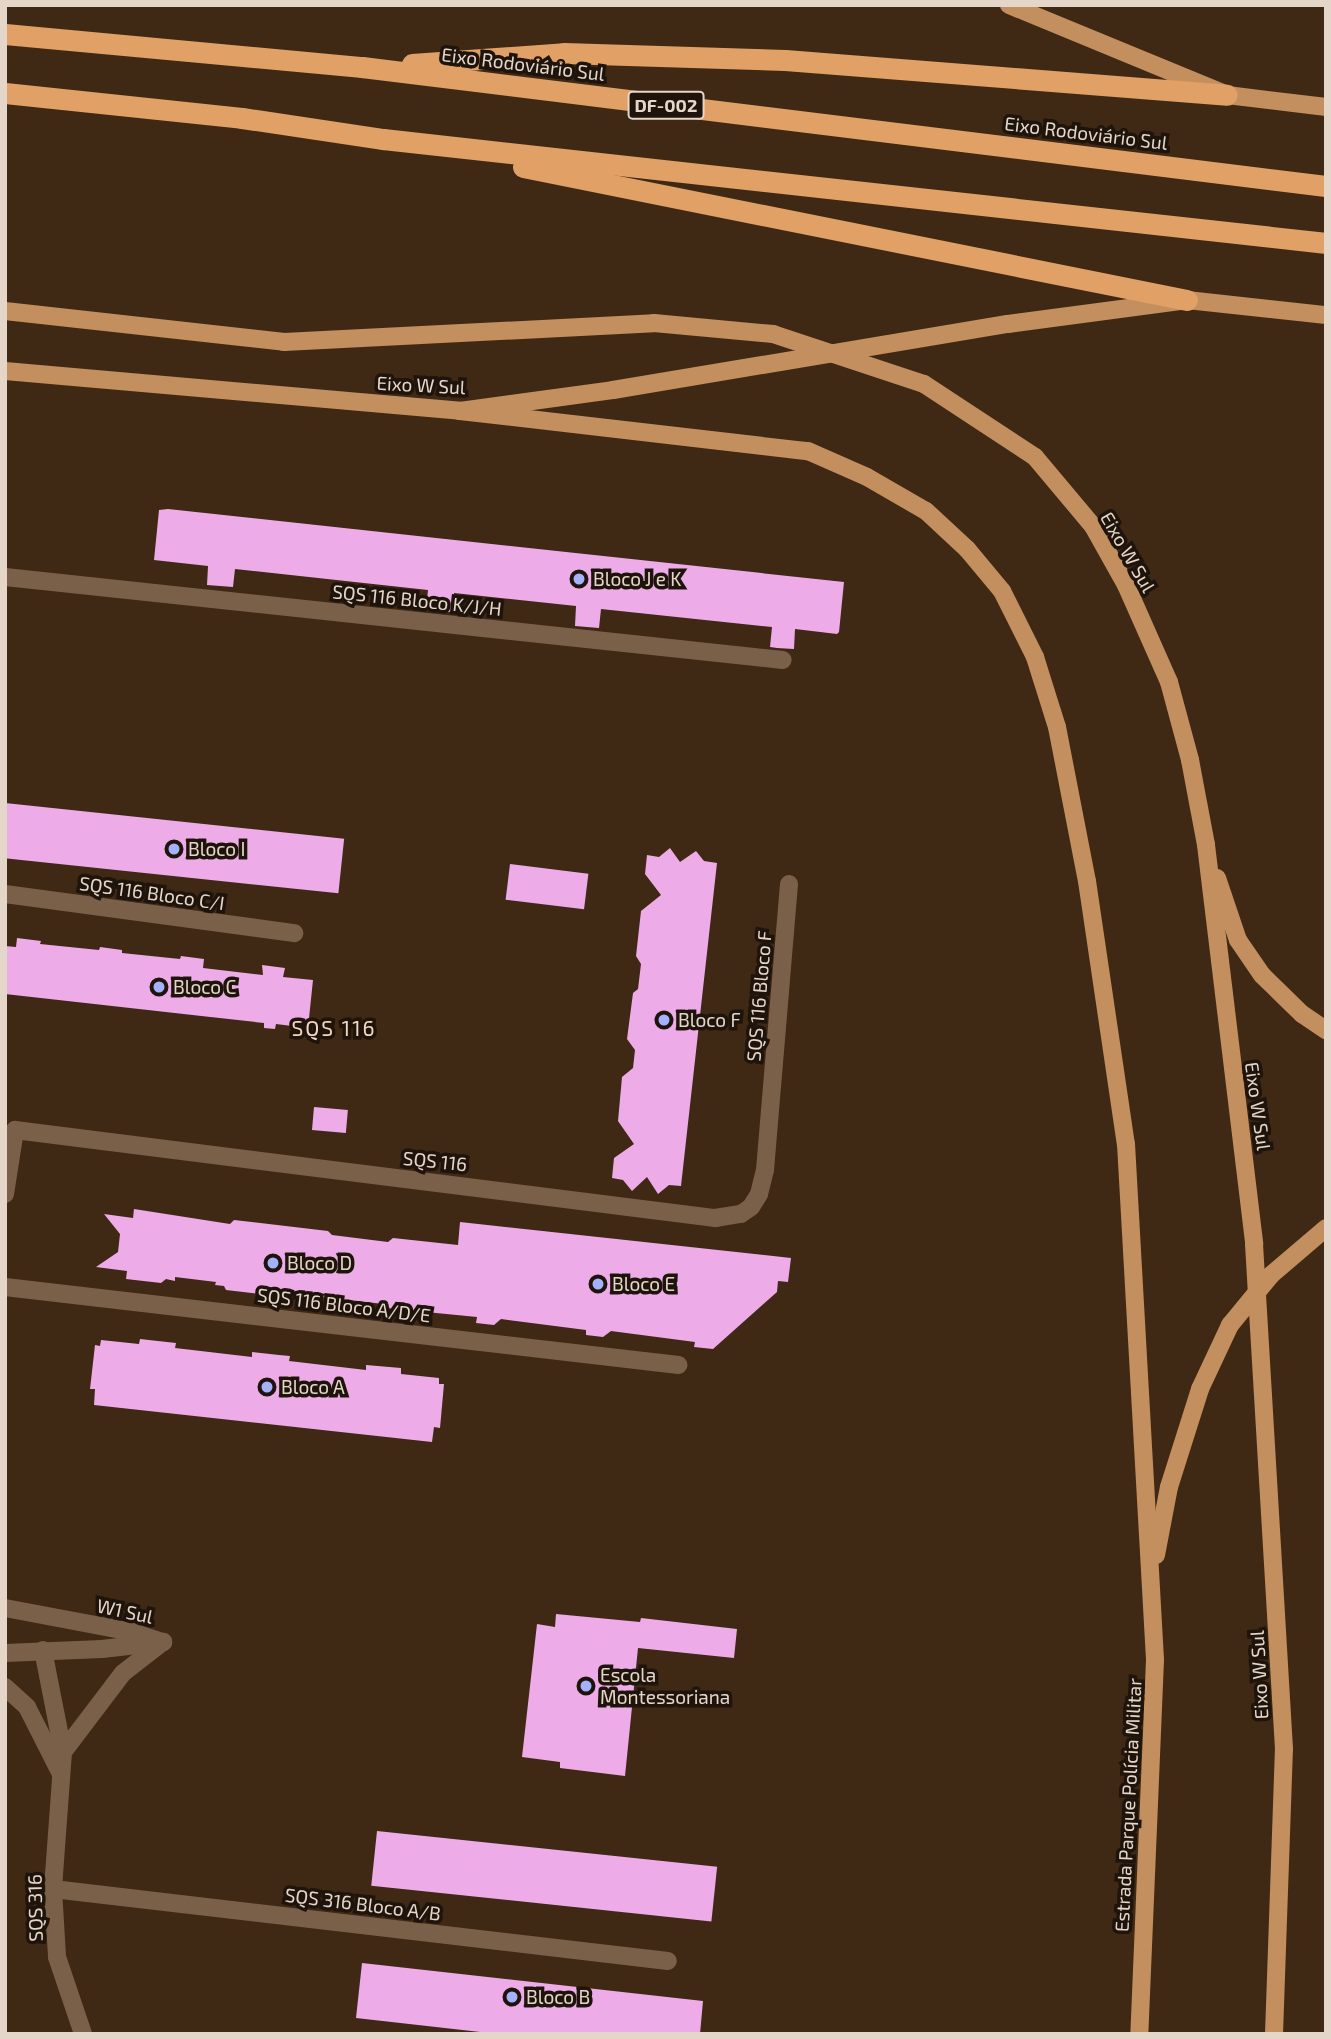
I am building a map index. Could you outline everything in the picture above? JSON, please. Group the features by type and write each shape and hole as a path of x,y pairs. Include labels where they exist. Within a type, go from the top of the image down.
{"highway":[{"name":"Eixo Rodoviário Sul","path":"5,34 362,67 1326,186"},
{"path":"362,67 564,53 771,60 1227,95"},
{"path":"5,93 242,118 383,139 1326,243"},
{"path":"383,139 1187,300"}],"main road":[{"path":"1009,5 1227,95 1326,107"},
{"name":"Eixo W Sul","path":"5,371 460,411 613,390 1008,324 1187,300 1326,314"},
{"name":"Eixo W Sul","path":"5,311 284,342 654,323 773,334 924,384 1035,457 1093,526 1126,585 1169,682 1190,760 1206,845 1254,1244 1284,1749 1274,2034"},
{"path":"460,411 808,451 867,477 926,511 967,549 1002,591 1035,657 1057,727 1091,907 1126,1144 1151,1579"},
{"path":"1206,845 1238,940 1262,975 1301,1014 1326,1030"},
{"path":"1151,1579 1169,1487 1200,1390 1230,1325 1270,1275 1326,1228"},
{"name":"Estrada Parque Polícia Militar","path":"1139,2034 1155,1660 1151,1579"}],"street":[{"name":"SQS 116 Bloco K/J/H","path":"5,577 783,660"},
{"name":"SQS 116 Bloco F","path":"771,1112 789,884"},
{"name":"SQS 116 Bloco C/I","path":"5,894 294,933"},
{"name":"SQS 116","path":"10,1125 715,1218 741,1213 751,1207 759,1194 771,1112"},
{"path":"5,1194 10,1125"},
{"name":"SQS 116 Bloco A/D/E","path":"5,1287 678,1365"},
{"name":"W1 Sul","path":"5,1608 132,1632 163,1642"},
{"path":"63,1752 123,1673 163,1642"},
{"name":"W1 Sul","path":"5,1653 102,1650 163,1642"},
{"name":"SQS 316","path":"43,1650 63,1752 53,1889 57,1957 83,2034"},
{"path":"5,1687 27,1707 63,1778"},
{"name":"SQS 316 Bloco A/B","path":"53,1889 668,1961"}],"building":[{"name":"Bloco J e K","path":"159,510 844,582 839,632 837,634 795,629 794,649 777,648 770,647 772,627 601,609 599,628 575,626 576,606 454,593 452,612 426,610 428,590 235,569 233,587 207,585 208,566 154,560"},
{"name":"Bloco I","path":"5,803 344,839 338,893 5,858"},
{"name":"Bloco F","path":"670,848 680,862 696,851 704,861 717,863 681,1186 669,1185 658,1194 647,1177 632,1191 623,1180 612,1178 614,1158 634,1144 618,1121 622,1077 633,1068 635,1050 627,1039 633,993 638,989 641,964 636,956 641,911 661,895 645,874 647,855 659,857"},
{"path":"510,864 588,874 584,909 506,900"},
{"name":"Bloco C","path":"17,938 41,941 40,944 99,950 100,947 122,950 122,953 204,959 203,968 263,975 262,965 285,968 283,977 313,980 308,1028 276,1024 275,1029 264,1028 264,1023 5,994 5,946 16,947"},
{"path":"314,1107 348,1110 346,1133 312,1130"},
{"path":"134,1209 230,1224 234,1220 328,1231 332,1235 388,1242 393,1238 458,1245 460,1222 791,1258 788,1282 778,1281 777,1292 713,1349 694,1347 695,1342 611,1331 603,1337 586,1335 586,1330 501,1319 494,1325 476,1323 477,1317 385,1308 383,1304 324,1297 319,1301 226,1290 224,1286 215,1285 216,1282 175,1277 175,1281 166,1279 161,1283 126,1279 127,1271 96,1267 118,1252 120,1234 104,1214 133,1218"},
{"name":"Bloco A","path":"140,1339 176,1343 175,1348 252,1357 252,1352 290,1356 289,1361 366,1370 366,1365 401,1368 401,1374 439,1378 439,1384 444,1384 440,1428 434,1427 432,1442 94,1405 95,1389 90,1389 95,1345 100,1346 101,1340 139,1344"},
{"path":"556,1614 640,1622 641,1618 737,1629 734,1658 638,1648 625,1776 560,1768 560,1762 522,1757 537,1624 555,1627"},
{"path":"377,1831 717,1867 711,1921 371,1886"},
{"name":"Bloco B","path":"362,1963 703,2001 700,2034 498,2034 356,2018"}],"place":[{"name":"Bloco J e K","path":"579,579"},
{"name":"Bloco I","path":"174,849"},
{"name":"Bloco C","path":"159,987"},
{"name":"Bloco F","path":"664,1020"},
{"name":"Bloco D","path":"273,1263"},
{"name":"Bloco E","path":"598,1284"},
{"name":"Bloco A","path":"267,1387"},
{"name":"Escola Montessoriana","path":"586,1686"},
{"name":"Bloco B","path":"512,1997"}],"district":[{"name":"SQS 116","path":"334,1028"}]}
